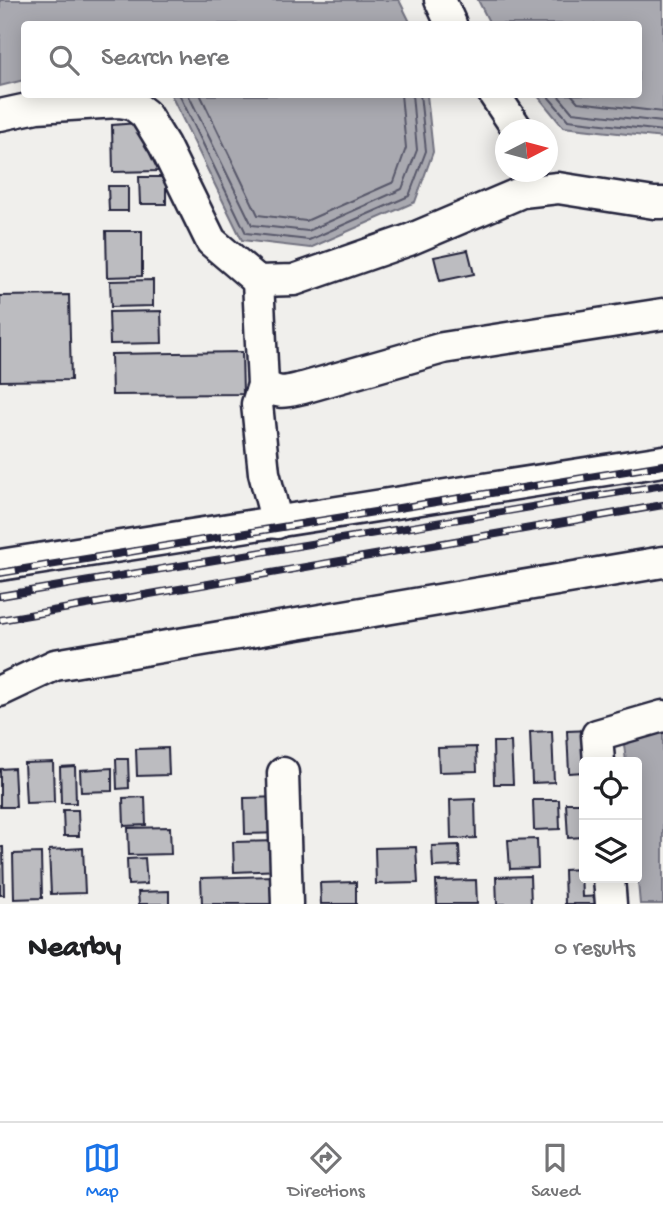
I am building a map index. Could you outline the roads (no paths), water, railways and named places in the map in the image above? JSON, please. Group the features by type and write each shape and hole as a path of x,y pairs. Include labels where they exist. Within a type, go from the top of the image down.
{"street":[{"path":"440,0 450,21"},
{"path":"497,98 511,119"},
{"path":"0,115 37,107 118,102 132,104 145,114 164,145 211,241 258,281 294,280 409,240 547,182"},
{"path":"558,181 663,203"},
{"path":"258,281 263,385 257,404 264,473 277,523"},
{"path":"263,385 273,391 284,392 443,348 663,314"},
{"path":"0,565 663,461"},
{"path":"0,691 55,665 663,562"},
{"path":"599,757 597,734 663,716"},
{"path":"283,773 287,904"},
{"path":"609,883 611,904"}],"water":[{"path":"0,0 399,0 410,21 21,21 21,81 0,86"},
{"path":"478,0 663,0 663,138 563,127 539,98 642,98 642,21 488,21"},
{"path":"172,98 427,98 433,152 415,202 310,248 242,240"},
{"path":"663,725 663,904 640,904 638,883 642,883 642,757 625,757 623,735"}],"railway":[{"path":"0,573 663,465"},
{"path":"0,596 663,485"},
{"path":"0,620 663,505"}]}
